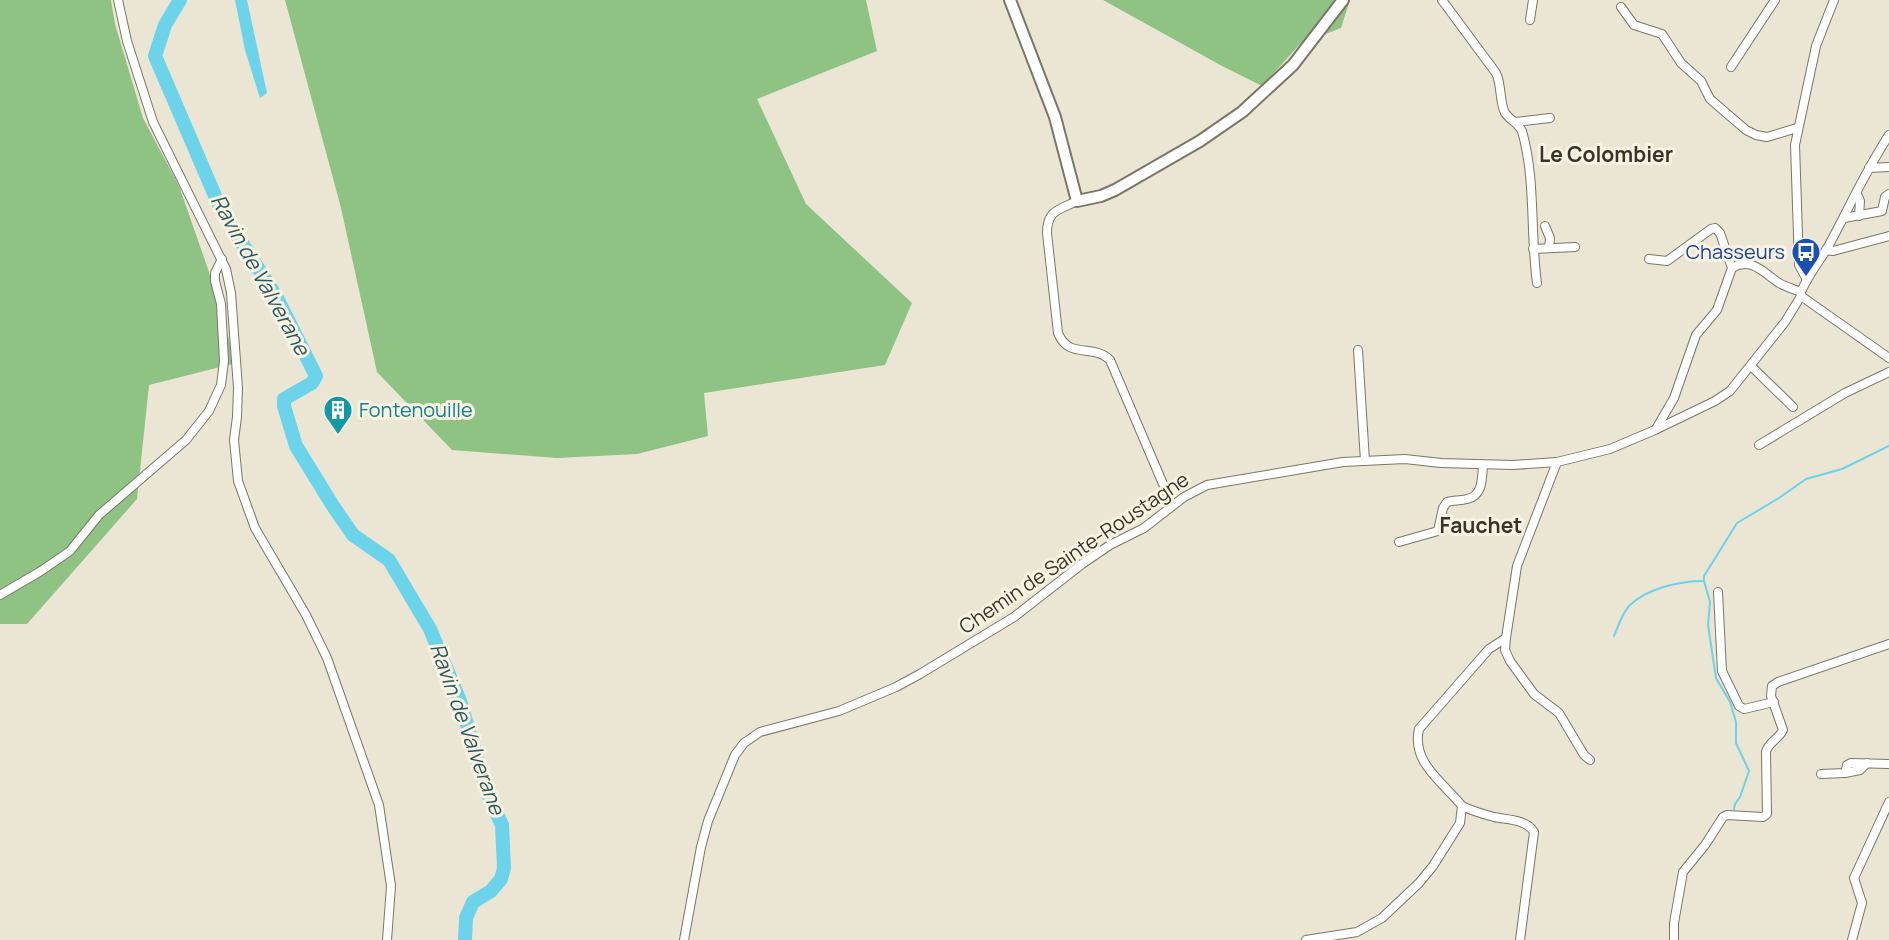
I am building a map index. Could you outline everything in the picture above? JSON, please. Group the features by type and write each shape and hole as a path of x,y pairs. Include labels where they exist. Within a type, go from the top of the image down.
{"street":[{"path":"118,0 127,41 153,122 222,259 231,293 238,388 234,440 238,480 255,528 306,615 327,658 379,805 392,899 387,940"},
{"path":"1011,0 1055,117 1077,201"},
{"path":"1172,505 1110,360 1098,352 1070,348 1062,341 1058,333 1047,222 1053,213 1077,201 1101,196 1115,190 1231,121 1293,65 1342,0"},
{"path":"1442,0 1496,73 1504,111 1522,131 1528,157 1537,283"},
{"path":"1530,20 1533,0"},
{"path":"1731,67 1775,0"},
{"path":"1834,0 1818,39 1797,128 1795,152 1798,251 1800,268 1806,278 1815,270 1827,250 1869,168 1889,135"},
{"path":"1621,7 1634,25 1662,34 1681,63 1701,81 1710,99 1751,133 1767,137 1797,128"},
{"path":"1515,122 1550,118"},
{"path":"1869,168 1889,167"},
{"path":"1857,194 1860,201 1859,216"},
{"path":"1844,218 1883,210 1885,197 1889,194"},
{"path":"1545,226 1550,236 1549,248"},
{"path":"1649,259 1667,261 1715,228 1721,235 1732,268 1717,310 1696,335 1674,398 1655,430"},
{"path":"1827,250 1833,251 1889,236"},
{"path":"1533,249 1575,247"},
{"path":"0,595 70,551 99,515 186,440 209,411 221,385 224,361 221,304 214,281 222,259"},
{"path":"1732,268 1740,264 1756,266 1782,285 1801,294 1889,358"},
{"name":"Chemin de Sainte-Roustagne","path":"684,940 708,821 730,764 744,743 760,732 839,711 896,687 920,674 1014,617 1082,564 1110,545 1144,528 1190,492 1207,485 1331,463 1365,460 1405,459 1483,465 1557,462 1610,449 1655,430 1722,398 1737,384 1785,322 1801,294 1806,278"},
{"path":"1358,351 1365,460"},
{"path":"1751,366 1793,407"},
{"path":"1759,445 1845,393 1889,372"},
{"path":"1557,462 1517,566 1505,650 1510,661 1534,694 1559,713 1584,755 1590,760"},
{"path":"1399,542 1438,531 1443,508 1447,502 1470,498 1478,492 1483,465"},
{"path":"1718,592 1722,671 1739,706 1744,709 1774,702"},
{"path":"1506,638 1489,649 1419,729 1418,743 1428,768 1462,806 1494,817 1522,822 1531,827 1534,832 1521,940"},
{"path":"1674,940 1674,922 1683,872 1705,845 1723,817 1727,815 1763,817 1767,814 1767,748 1783,730 1771,688 1778,682 1889,644"},
{"path":"1821,774 1845,773 1849,763 1889,764"},
{"path":"1852,940 1862,903 1854,878 1889,802"},
{"path":"1306,940 1357,932 1382,918 1419,883 1433,866 1460,823 1462,806"}],"green space":[{"path":"0,0 111,0 115,24 143,118 179,186 208,269 236,363 149,385 137,499 27,624 0,624"},
{"path":"285,0 866,0 877,51 757,99 806,204 912,303 885,365 704,393 708,436 637,454 557,458 452,450 377,372 341,208"},
{"path":"1103,0 1350,0 1341,28 1300,44 1262,86"}],"water":[{"path":"235,0 247,0 267,93 260,98 245,50"}],"waterway":[{"name":"Ravin de Valverane","path":"180,0 165,25 155,56 222,212 276,296 316,376 312,383 284,399 296,446 353,535 389,560 430,629 460,701 488,795 502,825 504,868 501,879 491,891 473,902 466,918 465,940"},
{"path":"1734,809 1749,771 1736,743 1736,722 1730,702 1716,678 1708,625 1710,602 1704,576 1737,523 1806,479 1842,469 1889,446"},
{"path":"1614,636 1629,606 1645,594 1674,584 1704,581"}],"place":[{"name":"Chasseurs","path":"1806,278"},
{"name":"Fontenouille","path":"338,436"}],"district":[{"name":"Le Colombier","path":"1606,155"},
{"name":"Fauchet","path":"1481,526"}]}
